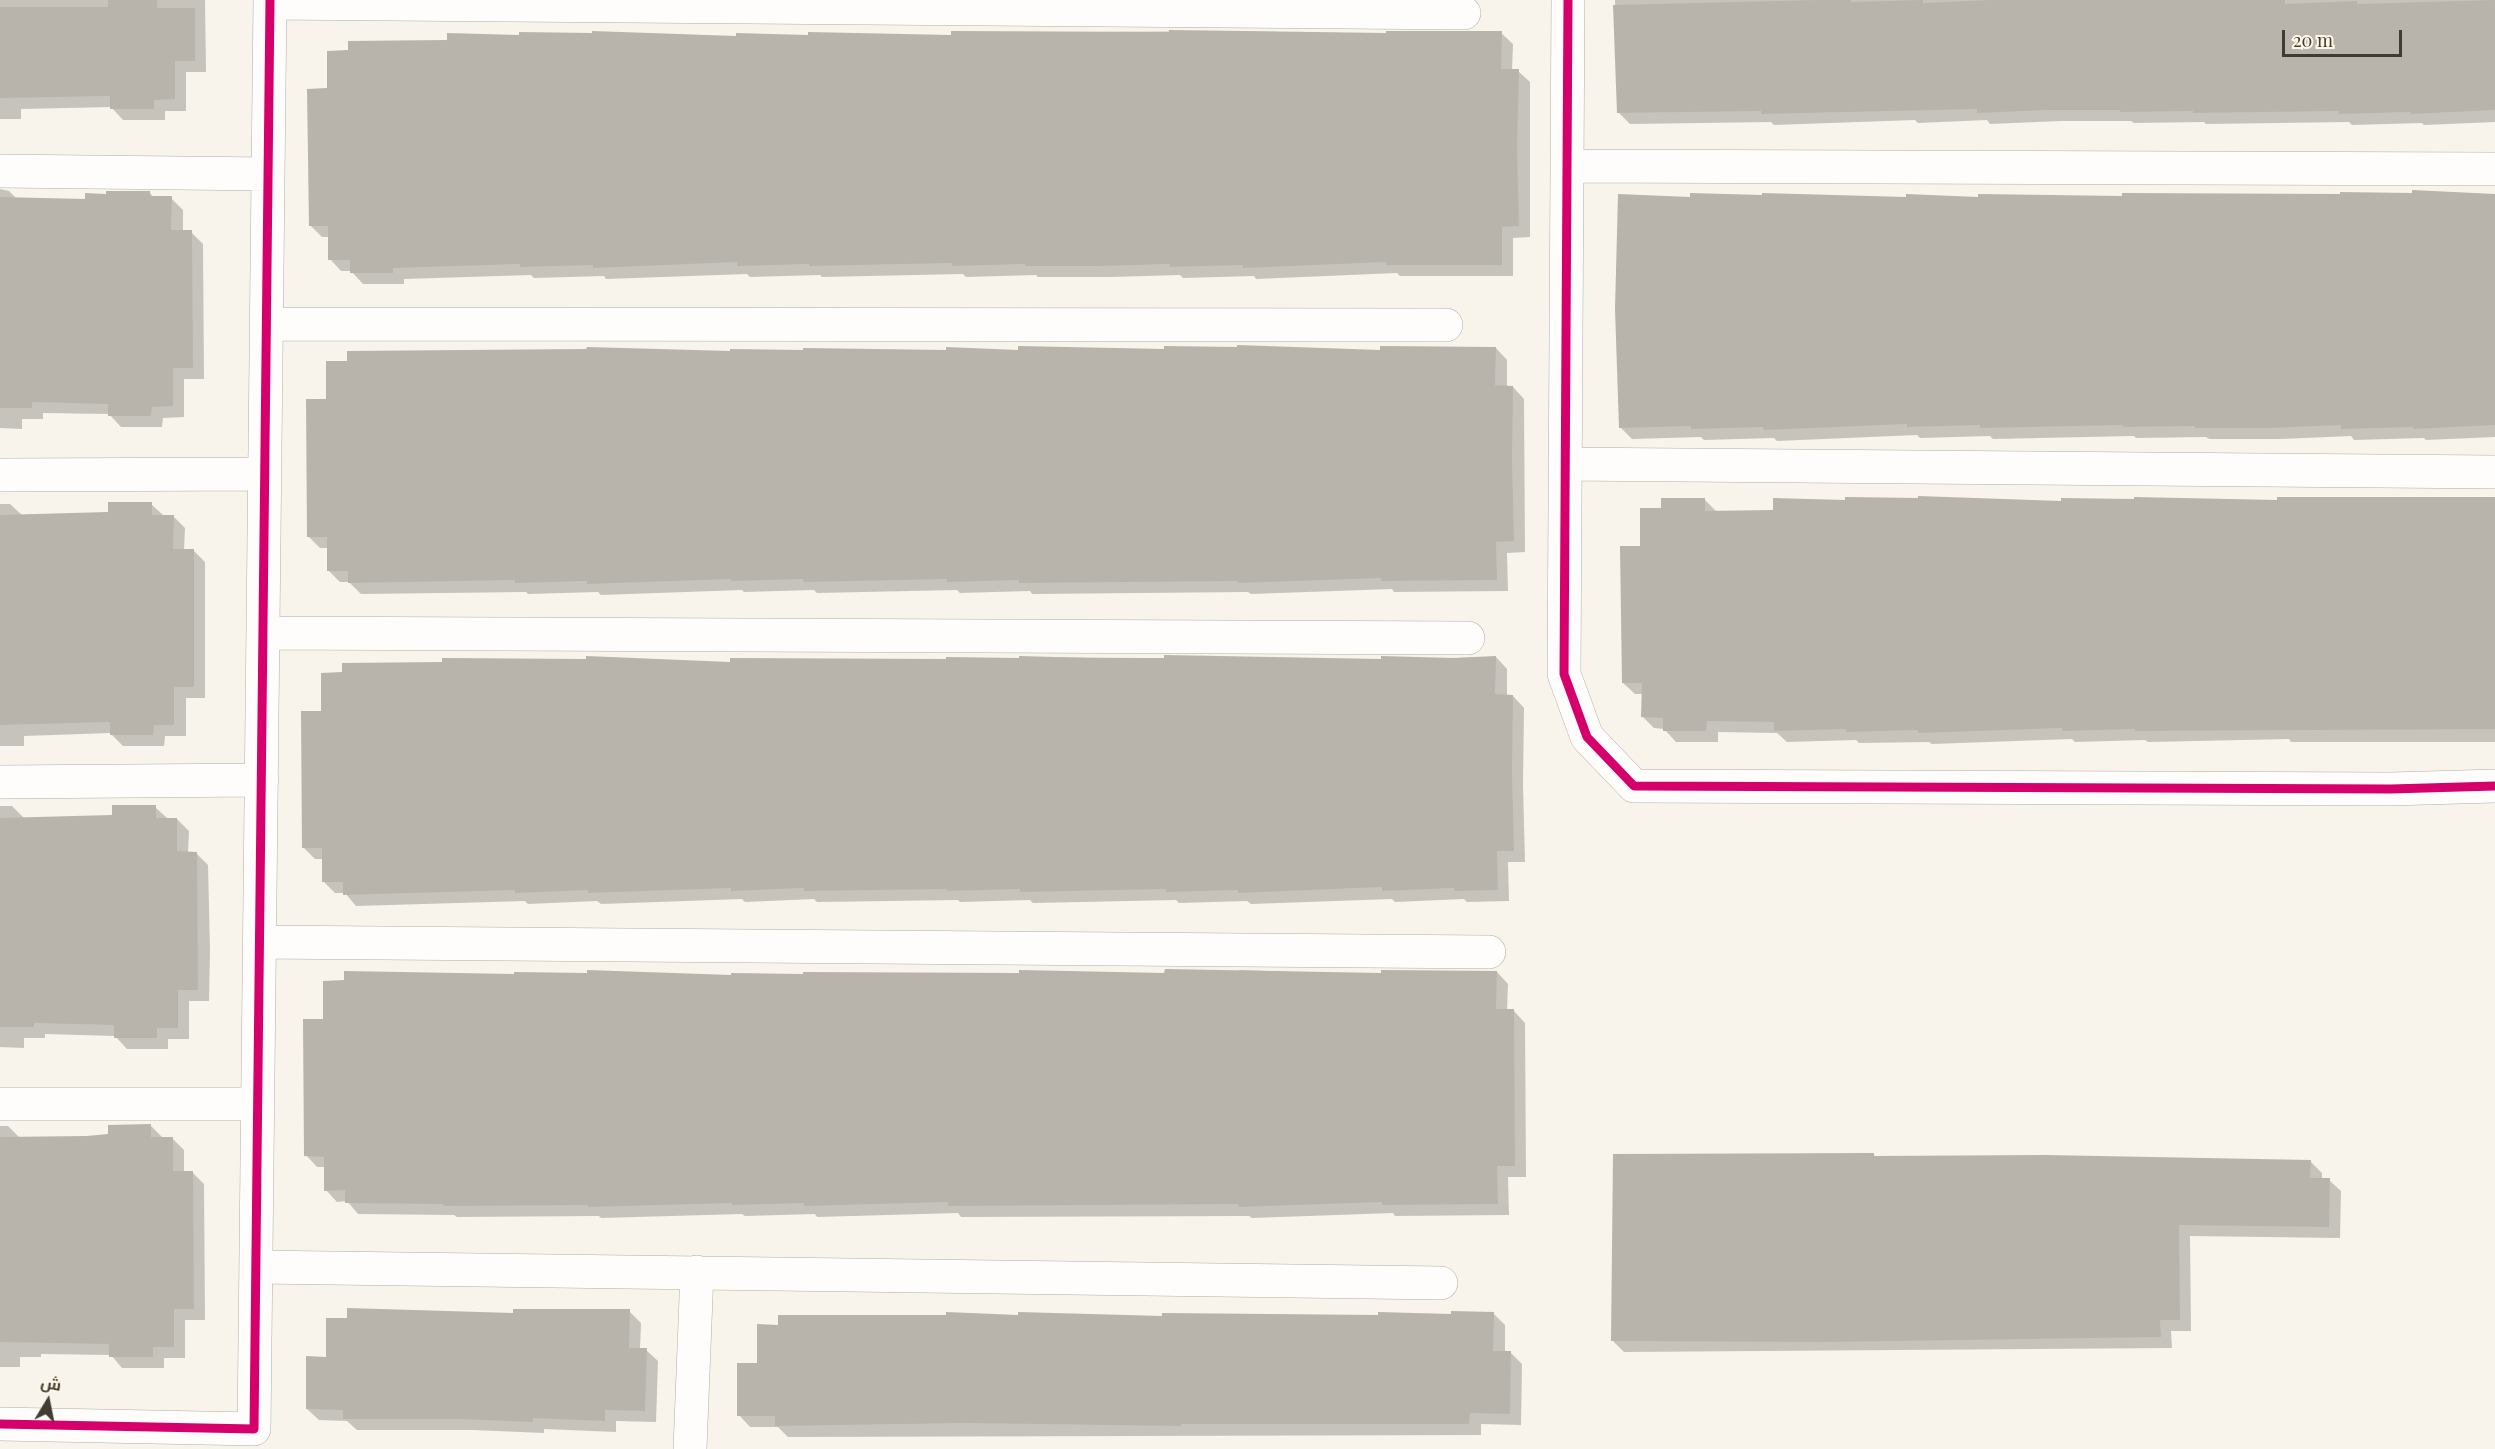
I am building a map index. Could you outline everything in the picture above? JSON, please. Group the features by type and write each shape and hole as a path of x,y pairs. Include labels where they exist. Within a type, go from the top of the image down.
{"street":[{"path":"1568,0 1564,675 1587,738 1634,786 2391,789 2495,786"},
{"path":"0,1424 254,1429 270,2 1464,13"},
{"path":"1567,166 2495,169"},
{"path":"0,171 268,174"},
{"path":"267,324 1446,325"},
{"path":"1565,464 2495,472"},
{"path":"0,476 265,474"},
{"path":"263,633 1468,638"},
{"path":"0,782 262,780"},
{"path":"260,942 1489,952"},
{"path":"0,1104 258,1104"},
{"path":"257,1267 1441,1283"},
{"path":"690,1449 696,1272"}],"building":[{"path":"108,0 157,0 157,8 195,8 195,61 175,61 175,99 154,100 154,109 110,109 110,96 0,98 0,7 108,7"},
{"path":"1851,0 1851,2 1923,0 1923,3 1990,0 2285,0 2285,4 2357,1 2357,4 2495,0 2495,110 2411,114 2411,112 2339,114 2339,111 2193,113 2193,111 2120,112 2120,110 1977,113 1977,109 1761,114 1761,111 1617,113 1613,5"},
{"path":"1169,30 1386,33 1386,31 1502,31 1501,69 1519,69 1517,147 1519,226 1502,227 1502,265 1386,265 1386,262 1243,268 1243,265 1170,267 1170,264 952,266 952,263 737,266 737,262 593,268 593,265 520,267 520,264 393,268 393,273 350,273 350,260 328,260 328,226 309,226 307,89 327,88 327,51 348,50 348,41 447,40 447,33 519,35 519,32 592,33 592,31 736,36 736,33 808,35 808,32 951,35 951,31 1169,32"},
{"path":"2412,190 2495,194 2495,425 2413,429 2413,427 2341,429 2341,425 2269,428 2123,427 2123,425 1980,428 1980,425 1907,427 1907,424 1764,430 1763,427 1691,429 1691,426 1619,428 1615,309 1618,194 1690,197 1690,193 1762,195 1762,193 1906,197 1906,194 1978,197 1978,194 2122,196 2122,193 2412,193"},
{"path":"106,191 150,191 150,196 172,196 171,230 192,230 193,368 173,368 173,406 152,407 151,416 108,416 108,404 32,402 32,408 0,408 0,197 85,199 85,193 106,194"},
{"path":"1237,345 1380,350 1380,346 1496,347 1495,385 1513,386 1514,541 1496,542 1497,580 1381,581 1381,578 1238,583 1238,581 1019,583 1019,580 947,582 947,579 804,582 803,579 731,581 731,579 587,584 587,581 515,583 515,580 348,583 348,571 327,571 327,537 307,537 306,399 326,399 326,361 347,361 347,351 586,349 587,347 730,351 730,349 803,350 803,348 946,350 946,347 1018,350 1018,346 1164,349 1164,346 1237,347"},
{"path":"1918,496 2061,501 2061,498 2134,499 2134,497 2277,500 2277,497 2495,497 2495,729 2062,731 2062,728 1918,733 1918,730 1846,732 1846,729 1774,731 1774,722 1707,721 1706,731 1663,731 1663,718 1641,717 1642,683 1622,683 1620,546 1640,546 1640,508 1661,508 1661,498 1705,498 1705,511 1773,510 1773,498 1845,500 1845,497 1918,498"},
{"path":"108,502 152,502 152,515 174,515 173,549 194,549 194,687 174,687 174,725 154,725 153,735 110,735 110,722 0,725 0,515 108,512"},
{"path":"1164,655 1381,659 1381,656 1453,658 1496,656 1495,694 1513,695 1514,851 1497,851 1498,890 1454,891 1454,888 1382,891 1382,887 1238,893 1238,890 1166,892 1166,889 1020,892 1020,889 804,891 804,888 731,891 731,888 588,893 588,890 515,893 515,890 343,895 343,882 322,882 322,848 302,848 301,711 321,711 321,673 342,672 342,663 442,662 442,658 586,659 586,656 730,662 730,658 946,659 946,657 1019,658 1019,656 1164,658"},
{"path":"112,805 156,805 156,818 177,818 177,851 197,852 198,990 178,990 178,1028 157,1028 157,1038 114,1038 114,1025 34,1023 34,1027 0,1027 0,818 112,815"},
{"path":"1165,969 1381,973 1381,970 1497,971 1496,1009 1514,1009 1515,1166 1497,1166 1498,1204 1382,1205 1382,1202 1239,1207 1238,1204 948,1206 948,1202 804,1206 804,1203 732,1205 732,1203 588,1207 588,1205 444,1206 443,1204 345,1203 345,1190 324,1191 324,1157 304,1156 303,1019 323,1019 323,981 344,980 344,971 514,974 514,972 587,973 587,970 731,975 731,973 803,974 803,972 1019,973 1019,970 1164,973"},
{"path":"151,1124 151,1137 173,1137 173,1171 193,1171 194,1309 174,1309 174,1347 153,1347 153,1357 109,1357 109,1344 0,1342 0,1137 87,1136 108,1134 108,1125"},
{"path":"1874,1153 1874,1156 2045,1155 2311,1160 2310,1178 2330,1178 2329,1227 2179,1225 2180,1320 2160,1320 2161,1337 1826,1342 1611,1341 1613,1154"},
{"path":"347,1308 513,1313 513,1309 630,1309 629,1348 647,1348 645,1411 605,1410 605,1421 533,1418 533,1422 461,1419 343,1419 343,1410 306,1409 306,1356 326,1357 326,1318 347,1318"},
{"path":"1451,1311 1494,1312 1493,1351 1511,1351 1510,1414 1470,1413 1469,1424 1181,1424 1181,1426 965,1423 775,1426 775,1416 737,1416 737,1363 757,1363 757,1324 778,1325 778,1315 946,1315 946,1312 1018,1315 1018,1312 1162,1316 1162,1313 1378,1315 1378,1312 1451,1314"}],"cycle path":[{"path":"0,1424 254,1429 270,0"},
{"path":"1568,0 1564,674 1587,737 1634,786 2391,789 2495,786"}]}
